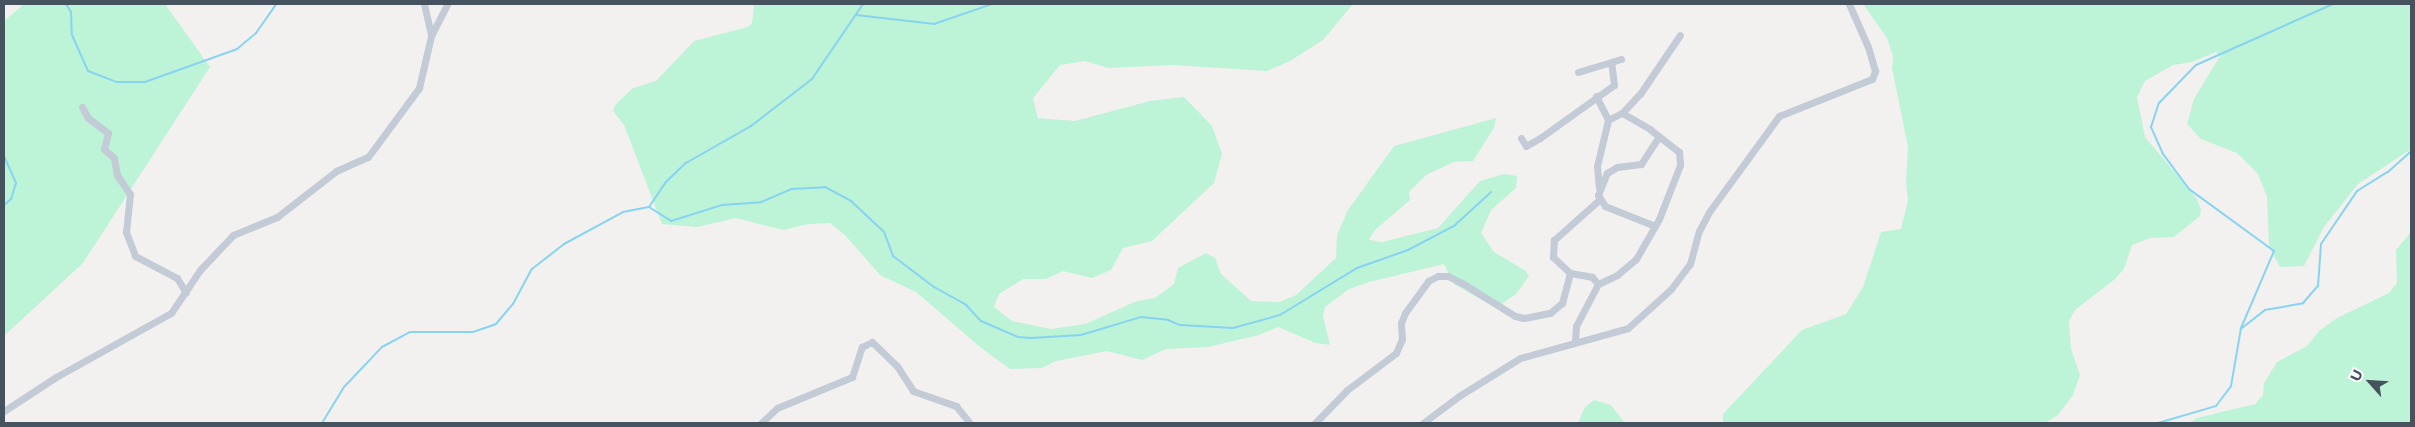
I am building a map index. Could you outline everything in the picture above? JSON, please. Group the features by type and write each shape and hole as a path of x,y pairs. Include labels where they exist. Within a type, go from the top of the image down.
{"street":[{"path":"424,4 431,36"},
{"path":"4,411 64,373 171,313 200,270 233,236 277,217 336,171 359,163 375,150 420,88 431,36 447,4"},
{"path":"1423,423 1459,396 1510,363 1532,353 1628,328 1671,289 1690,264 1699,231 1709,212 1779,116 1872,80 1875,71 1868,47 1849,4"},
{"path":"1608,120 1622,113 1646,86 1680,34"},
{"path":"1578,72 1622,59"},
{"path":"1521,138 1526,146 1614,85 1611,62"},
{"path":"1596,96 1608,120 1597,166 1599,200 1605,206 1655,226"},
{"path":"82,106 88,118 108,132 104,149 114,158 117,175 130,194 126,232 135,256 177,278 186,293"},
{"path":"1575,342 1576,326 1598,284 1632,263 1655,226 1681,157 1659,136 1622,113"},
{"path":"1599,188 1612,170 1641,164 1659,136"},
{"path":"1598,284 1592,277 1570,273 1553,257 1554,240 1599,200"},
{"path":"1315,423 1346,390 1396,353 1402,339 1401,323 1405,313 1428,281 1448,276 1507,312 1524,318 1550,313 1562,303 1570,273"},
{"path":"760,423 777,408 852,377 862,347 872,342 897,366 913,391 956,406 970,423"}],"green space":[{"path":"24,4 165,4 210,67 83,263 4,336 4,21"},
{"path":"754,4 1353,4 1323,40 1290,61 1267,71 1172,65 1109,68 1085,61 1060,65 1033,98 1038,118 1075,121 1150,101 1184,97 1212,126 1222,154 1214,183 1152,241 1123,248 1111,270 1092,278 1063,271 1046,279 1023,279 999,294 994,307 1012,321 1051,329 1085,324 1137,301 1155,298 1174,284 1178,268 1206,253 1215,258 1221,274 1251,301 1280,302 1296,295 1336,258 1337,235 1348,210 1394,146 1496,118 1494,128 1473,161 1454,162 1426,175 1409,192 1410,200 1374,231 1369,240 1382,242 1438,228 1480,181 1504,174 1517,176 1516,188 1491,210 1481,233 1494,252 1526,271 1529,276 1516,294 1496,308 1454,284 1444,264 1369,282 1349,289 1325,307 1323,316 1330,345 1316,343 1278,327 1259,335 1208,347 1166,349 1142,360 1107,351 1056,361 1042,368 1010,369 980,347 916,292 880,275 845,235 830,223 808,224 783,230 736,218 697,227 662,224 624,125 613,111 615,105 633,88 656,81 694,41 748,27 752,23"},
{"path":"1863,4 2411,4 2411,149 2358,184 2324,227 2304,266 2280,267 2269,246 2267,197 2258,174 2237,153 2201,139 2187,124 2194,99 2220,56 2216,52 2192,62 2173,65 2145,81 2137,97 2145,137 2197,199 2201,210 2200,216 2174,237 2150,238 2132,245 2124,269 2115,279 2075,310 2069,321 2071,349 2080,375 2073,395 2058,415 2045,423 1723,423 1723,414 1802,330 1846,314 1863,287 1881,232 1901,229 1908,201 1906,182 1908,147 1892,68 1893,56 1887,38"},
{"path":"2411,232 2411,423 2189,423 2197,418 2255,404 2263,395 2264,383 2277,362 2307,346 2319,331 2337,318 2389,293 2397,283 2396,250"},
{"path":"1594,400 1611,405 1625,423 1578,423 1585,407"}],"waterway":[{"path":"66,4 71,12 72,35 88,71 117,82 145,82 237,49 256,33 276,4"},
{"path":"322,423 344,387 382,347 410,332 473,332 496,324 513,304 532,269 564,244 623,212 649,207 666,182 686,163 751,126 812,79 863,4"},
{"path":"856,15 934,24 992,4"},
{"path":"2158,423 2216,406 2231,386 2241,328 2274,251 2189,189 2163,154 2151,127 2159,103 2196,65 2333,4"},
{"path":"2242,328 2265,310 2303,303 2318,286 2321,244 2357,191 2388,172 2411,151"},
{"path":"4,156 16,183 11,199 4,205"},
{"path":"649,207 671,221 722,205 761,202 791,189 825,187 851,201 884,232 893,256 934,287 966,305 981,321 1018,337 1031,338 1081,335 1141,317 1168,320 1180,325 1233,328 1280,315 1357,268 1408,250 1454,226 1491,192"}]}
